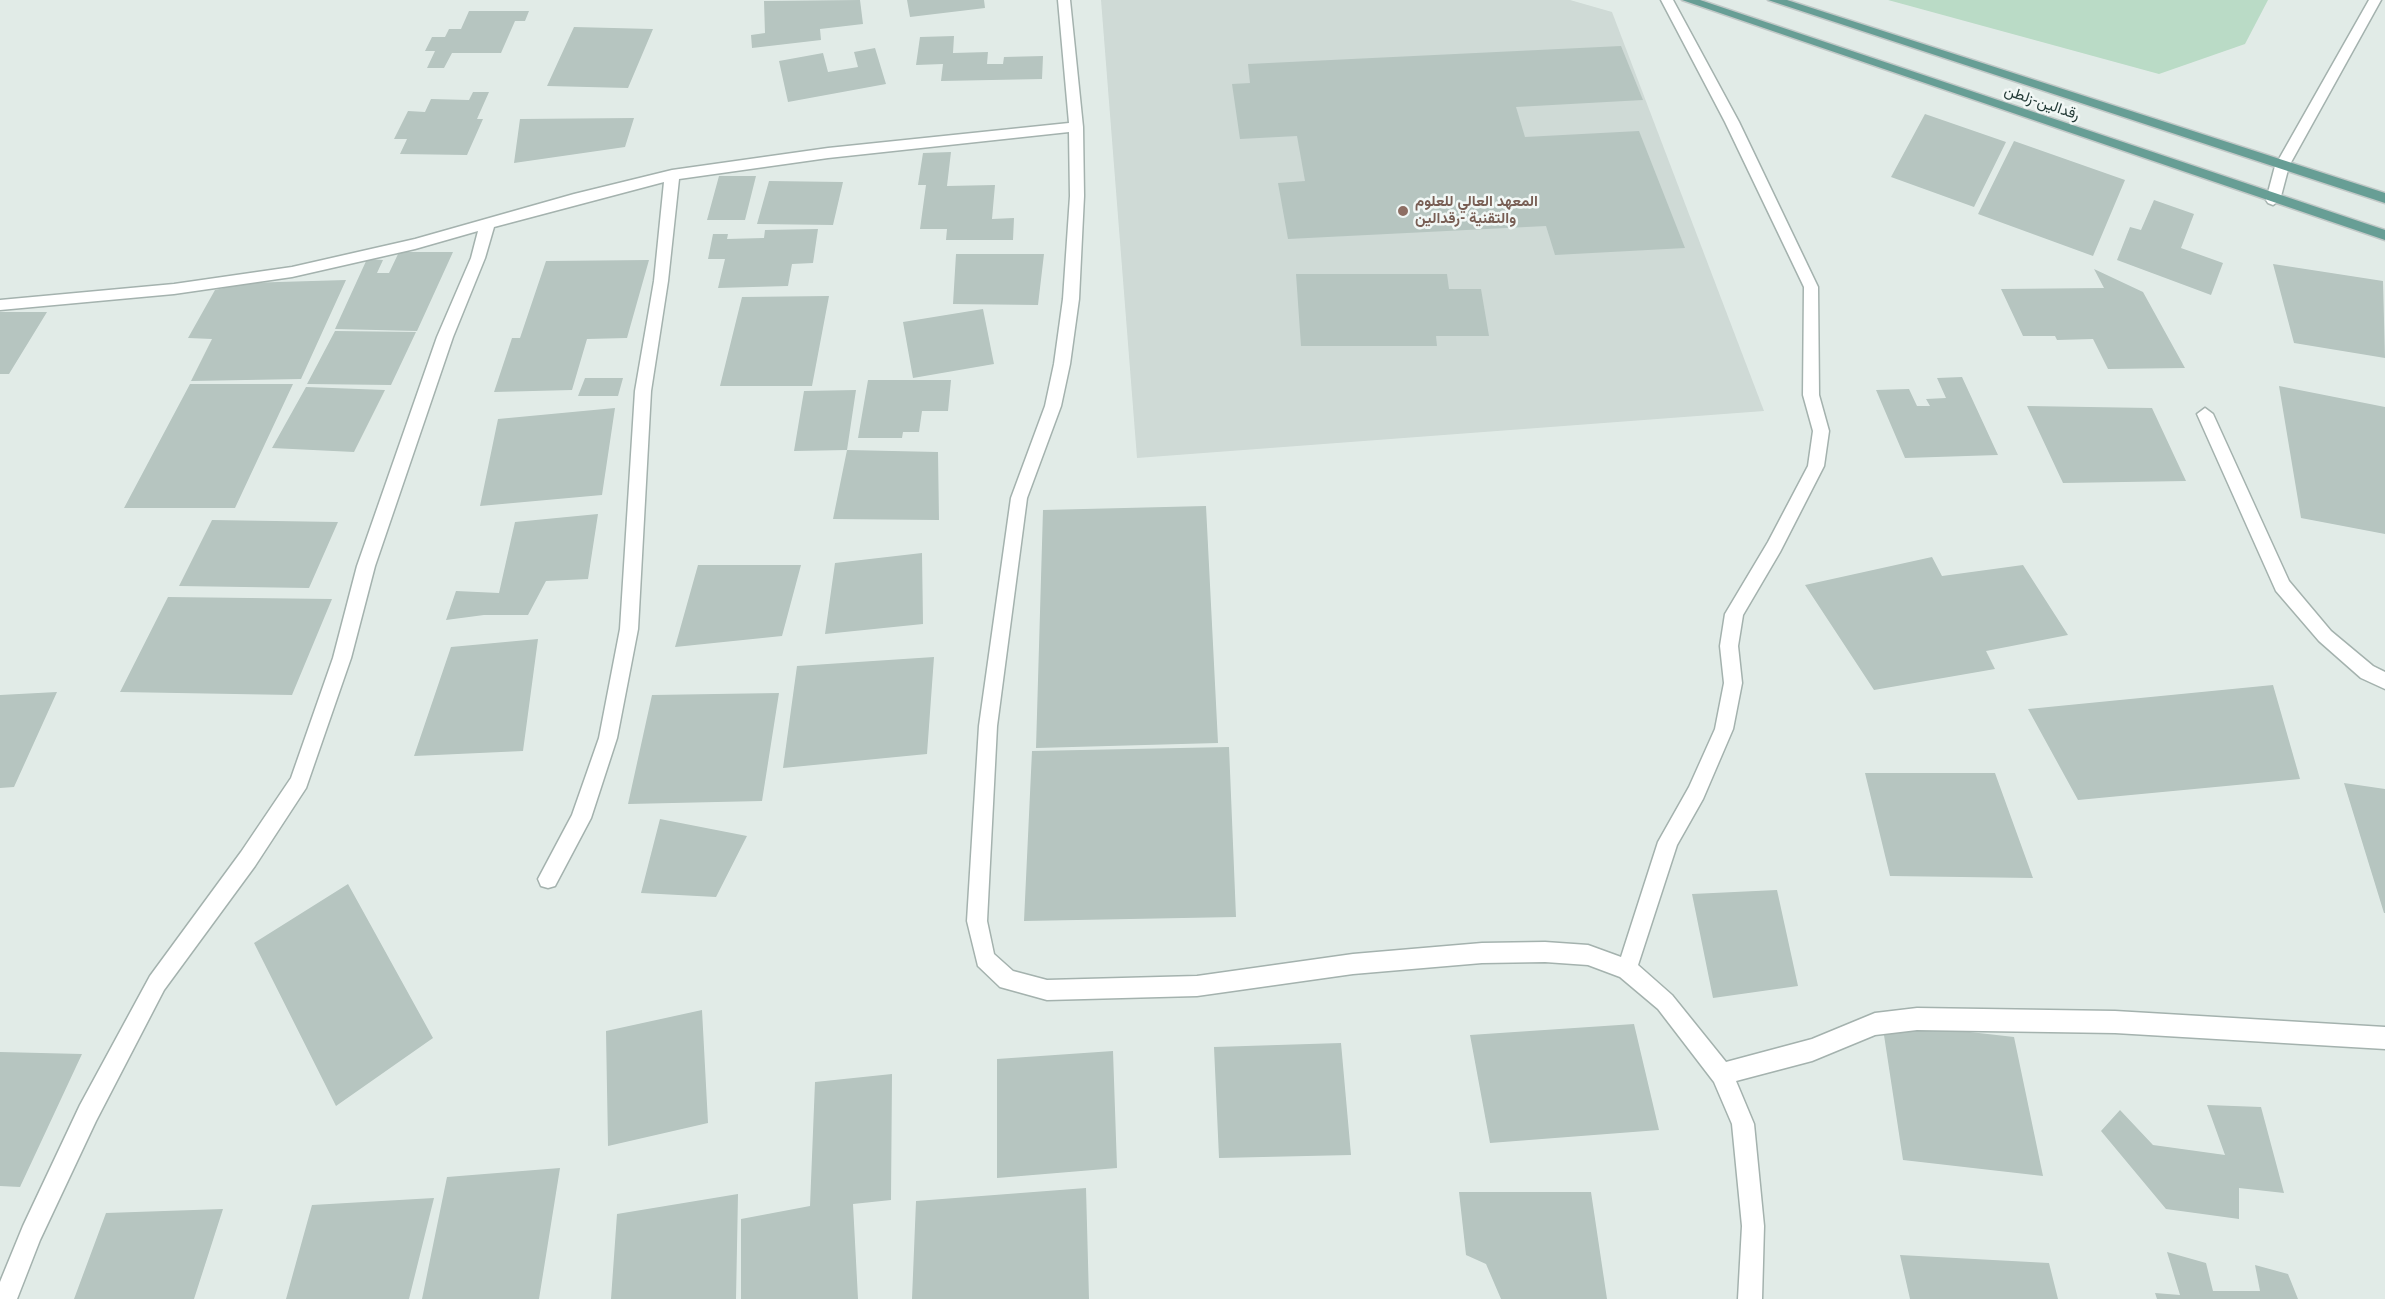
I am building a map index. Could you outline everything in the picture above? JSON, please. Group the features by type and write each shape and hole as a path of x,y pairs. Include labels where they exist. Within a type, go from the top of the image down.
{"main road":[{"name":"رقدالين-زلطن","path":"1688,0 2273,200 2385,235"},
{"name":"رقدالين-زلطن","path":"1774,0 2385,198"}],"street":[{"path":"1064,0 1076,126 1077,196 1071,299 1062,364 1053,406 1019,498 988,726 977,921 985,959 1007,980 1047,990 1197,986 1353,964 1482,953 1545,951 1588,955 1627,969 1665,1002 1722,1074 1743,1124 1753,1226 1750,1299"},
{"path":"1627,969 1668,842 1696,793 1724,729 1733,683 1730,646 1734,614 1774,548 1816,466 1821,431 1811,395 1814,362 1810,287 1782,221 1667,0"},
{"path":"2273,200 2282,166 2375,0"},
{"path":"0,305 174,289 292,272 415,244 672,175 828,153 1076,126"},
{"path":"548,879 581,818 608,738 628,629 643,391 661,281 672,175"},
{"path":"5,1299 31,1234 88,1113 157,983 248,859 299,782 342,658 366,566 445,337 478,258 488,223"},
{"path":"2205,414 2282,586 2325,636 2367,672 2385,681"},
{"path":"1722,1074 1812,1050 1875,1024 1917,1019 2115,1022 2385,1038"}],"shaded area":[{"name":"المعهد العالي للعلوم والتقنية -رقدالين","path":"1101,0 1570,0 1612,12 1764,411 1137,458"}],"green space":[{"path":"1888,0 2268,0 2245,44 2159,74"}],"building":[{"path":"860,0 863,24 820,29 821,40 752,48 751,35 765,33 764,1"},
{"path":"907,0 984,0 985,8 910,17"},
{"path":"469,11 529,11 525,21 515,21 501,53 452,53 444,68 427,68 435,51 425,51 432,37 445,37 449,29 461,29"},
{"path":"574,27 653,29 628,88 547,86"},
{"path":"954,36 953,53 988,52 987,64 1003,64 1004,57 1043,56 1042,79 941,81 943,64 916,65 920,37"},
{"path":"1621,46 1643,100 1516,107 1525,137 1639,131 1685,248 1555,255 1546,226 1288,239 1278,183 1305,181 1297,136 1240,139 1232,84 1250,83 1248,64"},
{"path":"875,48 886,84 788,102 779,61 823,53 828,72 858,67 854,52"},
{"path":"473,92 489,92 477,119 483,119 467,155 400,154 407,139 394,139 408,111 425,112 431,99 469,100"},
{"path":"1925,114 2006,142 1974,207 1891,177"},
{"path":"634,118 625,147 514,163 520,119"},
{"path":"2014,141 2125,180 2093,256 1978,214"},
{"path":"951,152 947,186 995,185 992,219 1014,218 1013,240 946,240 947,229 920,229 926,185 918,185 923,153"},
{"path":"719,176 756,176 745,220 707,220"},
{"path":"769,181 843,182 833,225 757,224"},
{"path":"2154,200 2194,214 2181,248 2223,263 2211,295 2117,260 2130,227 2141,230"},
{"path":"818,229 813,263 792,264 788,286 718,288 725,259 708,259 713,234 728,234 727,239 764,238 765,230"},
{"path":"399,252 453,252 417,331 335,329 367,259 383,260 377,273 389,273"},
{"path":"956,254 1044,254 1038,305 953,304"},
{"path":"649,260 627,338 587,339 572,390 494,392 512,338 520,338 546,261"},
{"path":"2273,264 2383,281 2385,358 2294,343"},
{"path":"2094,269 2143,292 2185,368 2108,369 2093,339 2057,340 2055,336 2023,336 2001,289 2104,288"},
{"path":"1296,274 1447,274 1449,289 1481,289 1489,336 1436,336 1437,346 1301,346"},
{"path":"346,280 301,379 191,381 212,339 188,338 215,290 245,283"},
{"path":"829,296 812,386 720,386 742,297"},
{"path":"983,309 994,364 913,378 903,322"},
{"path":"0,312 47,312 9,374 0,374"},
{"path":"335,331 416,332 391,385 307,384"},
{"path":"1962,377 1998,455 1905,458 1876,390 1909,389 1917,406 1930,406 1926,399 1946,398 1937,378"},
{"path":"585,378 623,378 618,396 578,396"},
{"path":"868,380 951,380 948,411 922,411 919,432 903,432 902,438 858,438"},
{"path":"190,384 293,384 235,508 124,508"},
{"path":"2279,386 2385,407 2385,534 2301,518"},
{"path":"306,387 385,390 354,452 272,448"},
{"path":"856,390 847,450 794,451 804,391"},
{"path":"2027,406 2152,408 2186,481 2063,483"},
{"path":"615,408 602,495 480,506 498,419"},
{"path":"847,450 938,452 939,520 833,519"},
{"path":"1206,506 1218,743 1036,748 1043,510"},
{"path":"598,514 588,579 546,581 528,615 484,615 446,620 456,591 499,593 515,522"},
{"path":"212,520 338,522 309,588 179,586"},
{"path":"922,553 923,624 825,634 835,563"},
{"path":"1932,557 1942,576 2023,565 2068,635 1986,651 1995,669 1874,690 1805,585"},
{"path":"698,565 801,565 782,636 675,647"},
{"path":"168,597 332,599 292,695 120,692"},
{"path":"538,639 523,751 414,756 451,647"},
{"path":"934,657 927,754 783,768 797,666"},
{"path":"2273,685 2300,779 2078,800 2028,709"},
{"path":"57,692 14,787 0,788 0,695"},
{"path":"779,693 762,801 628,804 652,695"},
{"path":"1229,747 1236,917 1024,921 1032,751"},
{"path":"1865,773 1995,773 2033,878 1890,876"},
{"path":"2344,783 2385,789 2385,913 2384,913"},
{"path":"660,819 747,836 716,897 641,893"},
{"path":"348,884 433,1038 336,1106 254,943"},
{"path":"1777,890 1798,986 1713,998 1692,894"},
{"path":"702,1010 708,1123 608,1146 606,1031"},
{"path":"1882,1022 2014,1037 2043,1176 1903,1160"},
{"path":"1634,1024 1659,1130 1490,1143 1470,1035"},
{"path":"1341,1043 1351,1155 1219,1158 1214,1047"},
{"path":"1113,1051 1117,1168 997,1178 997,1059"},
{"path":"0,1052 82,1054 20,1187 0,1186"},
{"path":"892,1074 891,1200 853,1204 858,1299 741,1299 741,1219 810,1206 815,1082"},
{"path":"2207,1105 2261,1107 2284,1193 2239,1188 2239,1219 2166,1209 2101,1131 2120,1110 2153,1145 2225,1155"},
{"path":"560,1168 539,1299 422,1299 447,1177"},
{"path":"1086,1188 1089,1299 912,1299 916,1201"},
{"path":"1459,1192 1591,1192 1607,1299 1501,1299 1486,1264 1466,1255"},
{"path":"738,1194 736,1299 611,1299 617,1214"},
{"path":"434,1198 409,1299 286,1299 312,1205"},
{"path":"223,1209 194,1299 74,1299 106,1213"},
{"path":"2167,1252 2206,1263 2213,1291 2260,1291 2255,1265 2288,1274 2298,1299 2157,1299 2155,1293 2180,1295"},
{"path":"1900,1255 2049,1263 2058,1299 1910,1299"}],"place":[{"name":"المعهد العالي للعلوم والتقنية -رقدالين","path":"1403,211"}]}
